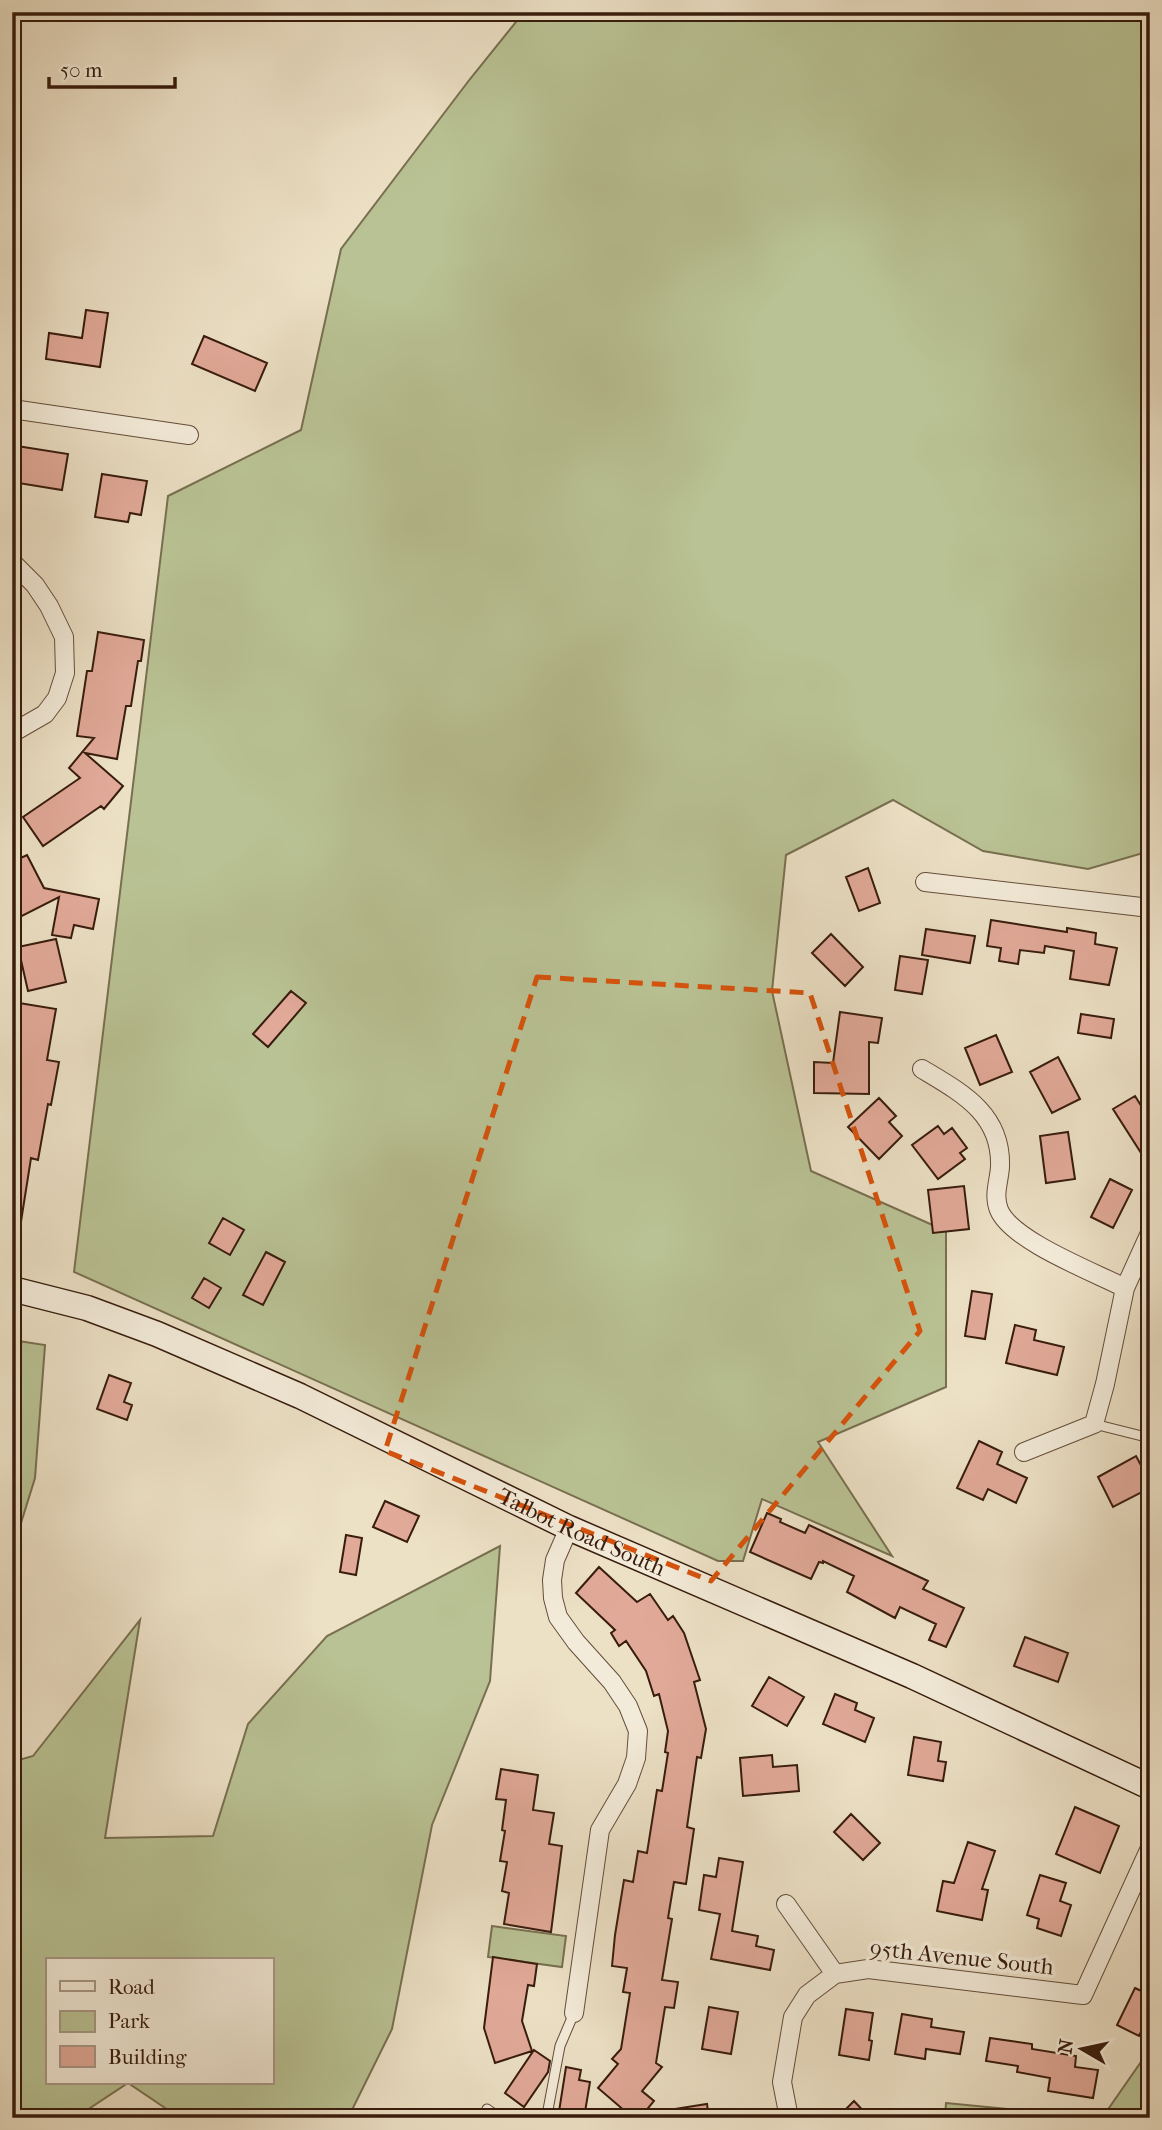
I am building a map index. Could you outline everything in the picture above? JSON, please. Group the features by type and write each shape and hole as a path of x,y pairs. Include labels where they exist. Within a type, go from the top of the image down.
{"street":[{"path":"12,409 189,435"},
{"path":"12,562 36,585 64,637 65,673 57,698 45,714 12,733"},
{"path":"925,882 1150,908"},
{"path":"922,1069 967,1096 987,1118 1000,1147 1000,1170 996,1189 999,1210 1014,1227 1032,1241 1125,1288"},
{"path":"1024,1452 1094,1424 1125,1288 1150,1233"},
{"name":"Talbot Road South","path":"12,1289 87,1308 168,1339 300,1396 569,1528 912,1676 1150,1787"},
{"path":"569,1528 555,1560 551,1580 558,1617 576,1642 612,1682 628,1706 638,1731 636,1758 627,1784 600,1830 575,2013"},
{"name":"95th Avenue South","path":"835,1974 868,1969 1083,1995 1150,1848"},
{"path":"786,1904 835,1974 807,1995 793,2017 782,2082 789,2118"}],"lane":[{"path":"1094,1424 1150,1438"},
{"path":"545,2118 548,2115 559,2046 575,2013"},
{"path":"487,2109 500,2118"}],"highlighted area":[{"path":"537,977 810,993 920,1331 711,1581 385,1451"}],"green space":[{"path":"524,12 1150,12 1150,851 1088,869 983,851 893,800 786,855 772,991 811,1171 946,1231 946,1387 818,1442 892,1556 762,1499 743,1561 718,1561 74,1272 168,496 301,430 341,249"},
{"path":"12,1340 45,1345 35,1478 12,1552"},
{"path":"500,1546 490,1681 432,1825 392,2029 348,2118 180,2118 129,2084 273,2084 273,1958 46,1958 46,2084 126,2084 75,2118 12,2118 12,1762 33,1756 140,1620 105,1838 213,1836 248,1724 327,1636"},
{"path":"492,1926 566,1936 562,1967 488,1957"},
{"path":"1150,2049 1150,2118 1102,2118"},
{"path":"946,2103 1100,2118 945,2118"}],"building":[{"path":"86,310 108,313 100,367 46,359 49,333 82,338"},
{"path":"204,336 267,363 255,391 192,364"},
{"path":"17,446 68,454 62,490 12,482"},
{"path":"102,474 147,481 141,515 130,513 128,522 95,517"},
{"path":"98,632 144,640 131,706 126,706 117,759 85,753 123,786 104,809 101,806 43,846 23,817 80,778 69,768 94,738 77,736 87,671 92,671"},
{"path":"27,855 44,888 99,899 93,929 74,925 71,938 52,935 59,897 16,919 12,911 12,862"},
{"path":"868,868 880,903 859,911 846,877"},
{"path":"991,920 1067,932 1067,928 1096,933 1095,944 1117,948 1109,985 1070,979 1074,951 1045,946 1044,953 1020,950 1018,964 999,961 1001,948 987,946"},
{"path":"926,929 975,936 970,963 922,955"},
{"path":"831,934 863,967 845,986 812,953"},
{"path":"56,939 66,982 28,991 18,947"},
{"path":"900,956 928,960 922,994 895,990"},
{"path":"291,991 306,1003 268,1047 253,1034"},
{"path":"19,1003 56,1009 47,1060 59,1062 38,1160 31,1158 20,1228 12,1228 12,1086 20,1045 12,1043"},
{"path":"840,1012 882,1018 878,1043 869,1042 869,1094 814,1093 814,1062 833,1063"},
{"path":"1081,1014 1114,1019 1111,1038 1078,1033"},
{"path":"996,1035 1012,1072 980,1085 965,1048"},
{"path":"1058,1057 1080,1099 1052,1113 1030,1072"},
{"path":"1135,1096 1150,1120 1150,1167 1113,1109"},
{"path":"879,1098 896,1116 889,1122 902,1136 879,1159 848,1127"},
{"path":"938,1126 944,1134 952,1128 967,1148 960,1153 965,1159 938,1179 912,1145"},
{"path":"1068,1132 1075,1179 1046,1183 1040,1136"},
{"path":"1110,1179 1132,1190 1113,1228 1091,1217"},
{"path":"964,1186 969,1229 933,1233 928,1190"},
{"path":"223,1218 244,1230 230,1255 209,1243"},
{"path":"266,1252 285,1262 263,1305 243,1295"},
{"path":"204,1278 221,1288 209,1308 192,1298"},
{"path":"972,1291 992,1294 985,1339 965,1336"},
{"path":"1015,1325 1036,1330 1034,1340 1064,1347 1057,1375 1006,1363"},
{"path":"109,1375 131,1383 124,1402 132,1405 127,1420 97,1409"},
{"path":"979,1441 1002,1452 997,1464 1027,1478 1016,1503 988,1489 983,1500 957,1488"},
{"path":"1136,1456 1150,1482 1150,1488 1113,1507 1098,1477"},
{"path":"385,1501 419,1516 407,1542 373,1527"},
{"path":"767,1513 805,1533 809,1525 928,1581 923,1589 964,1608 946,1647 929,1640 936,1624 900,1607 895,1618 847,1592 854,1576 823,1561 819,1562 811,1579 750,1552"},
{"path":"346,1535 362,1538 356,1575 340,1572"},
{"path":"599,1567 637,1602 650,1594 668,1620 673,1616 684,1633 700,1680 694,1682 706,1729 701,1758 697,1757 687,1827 694,1829 686,1884 674,1882 668,1918 672,1919 662,1980 678,1982 674,2008 665,2007 656,2063 662,2067 642,2091 654,2101 640,2118 633,2118 598,2088 618,2064 612,2059 621,2049 630,1993 623,1992 627,1968 612,1966 615,1935 624,1880 633,1882 638,1851 647,1853 657,1790 662,1791 668,1753 665,1752 668,1731 659,1694 654,1696 646,1671 626,1641 619,1646 611,1633 615,1630 576,1593"},
{"path":"1025,1637 1068,1653 1058,1682 1014,1666"},
{"path":"769,1677 804,1697 787,1726 752,1706"},
{"path":"835,1694 857,1703 855,1710 874,1718 865,1742 823,1724"},
{"path":"914,1737 941,1742 938,1761 946,1762 943,1781 908,1775"},
{"path":"772,1755 773,1767 797,1765 799,1791 743,1796 740,1758"},
{"path":"501,1769 538,1775 533,1810 554,1813 549,1844 562,1846 551,1932 504,1924 509,1893 502,1891 507,1862 500,1861 506,1800 496,1799"},
{"path":"1075,1807 1119,1826 1100,1873 1056,1854"},
{"path":"851,1814 880,1843 863,1860 834,1832"},
{"path":"968,1842 995,1851 982,1889 988,1890 982,1920 937,1911 943,1881 954,1883"},
{"path":"719,1858 743,1862 732,1931 758,1936 756,1946 774,1950 770,1970 711,1959 720,1914 699,1910 704,1875 716,1877"},
{"path":"1040,1875 1066,1883 1060,1901 1071,1905 1061,1936 1037,1928 1039,1919 1027,1915"},
{"path":"493,1957 537,1964 534,1986 528,1985 522,2021 532,2051 495,2063 484,2028"},
{"path":"1135,1988 1150,1995 1150,2012 1139,2036 1117,2025"},
{"path":"709,2007 738,2012 731,2054 702,2049"},
{"path":"846,2009 873,2013 869,2060 839,2055"},
{"path":"902,2014 932,2019 931,2027 964,2032 960,2054 926,2049 925,2059 895,2054"},
{"path":"990,2038 1032,2044 1032,2049 1076,2056 1075,2067 1098,2070 1093,2098 1048,2091 1050,2078 1017,2072 1018,2066 986,2061"},
{"path":"534,2050 550,2061 548,2072 524,2107 505,2093"},
{"path":"566,2067 581,2070 579,2080 590,2082 584,2118 558,2118"},
{"path":"854,2101 870,2118 837,2118"},
{"path":"707,2104 709,2118 668,2118 668,2110"}]}
